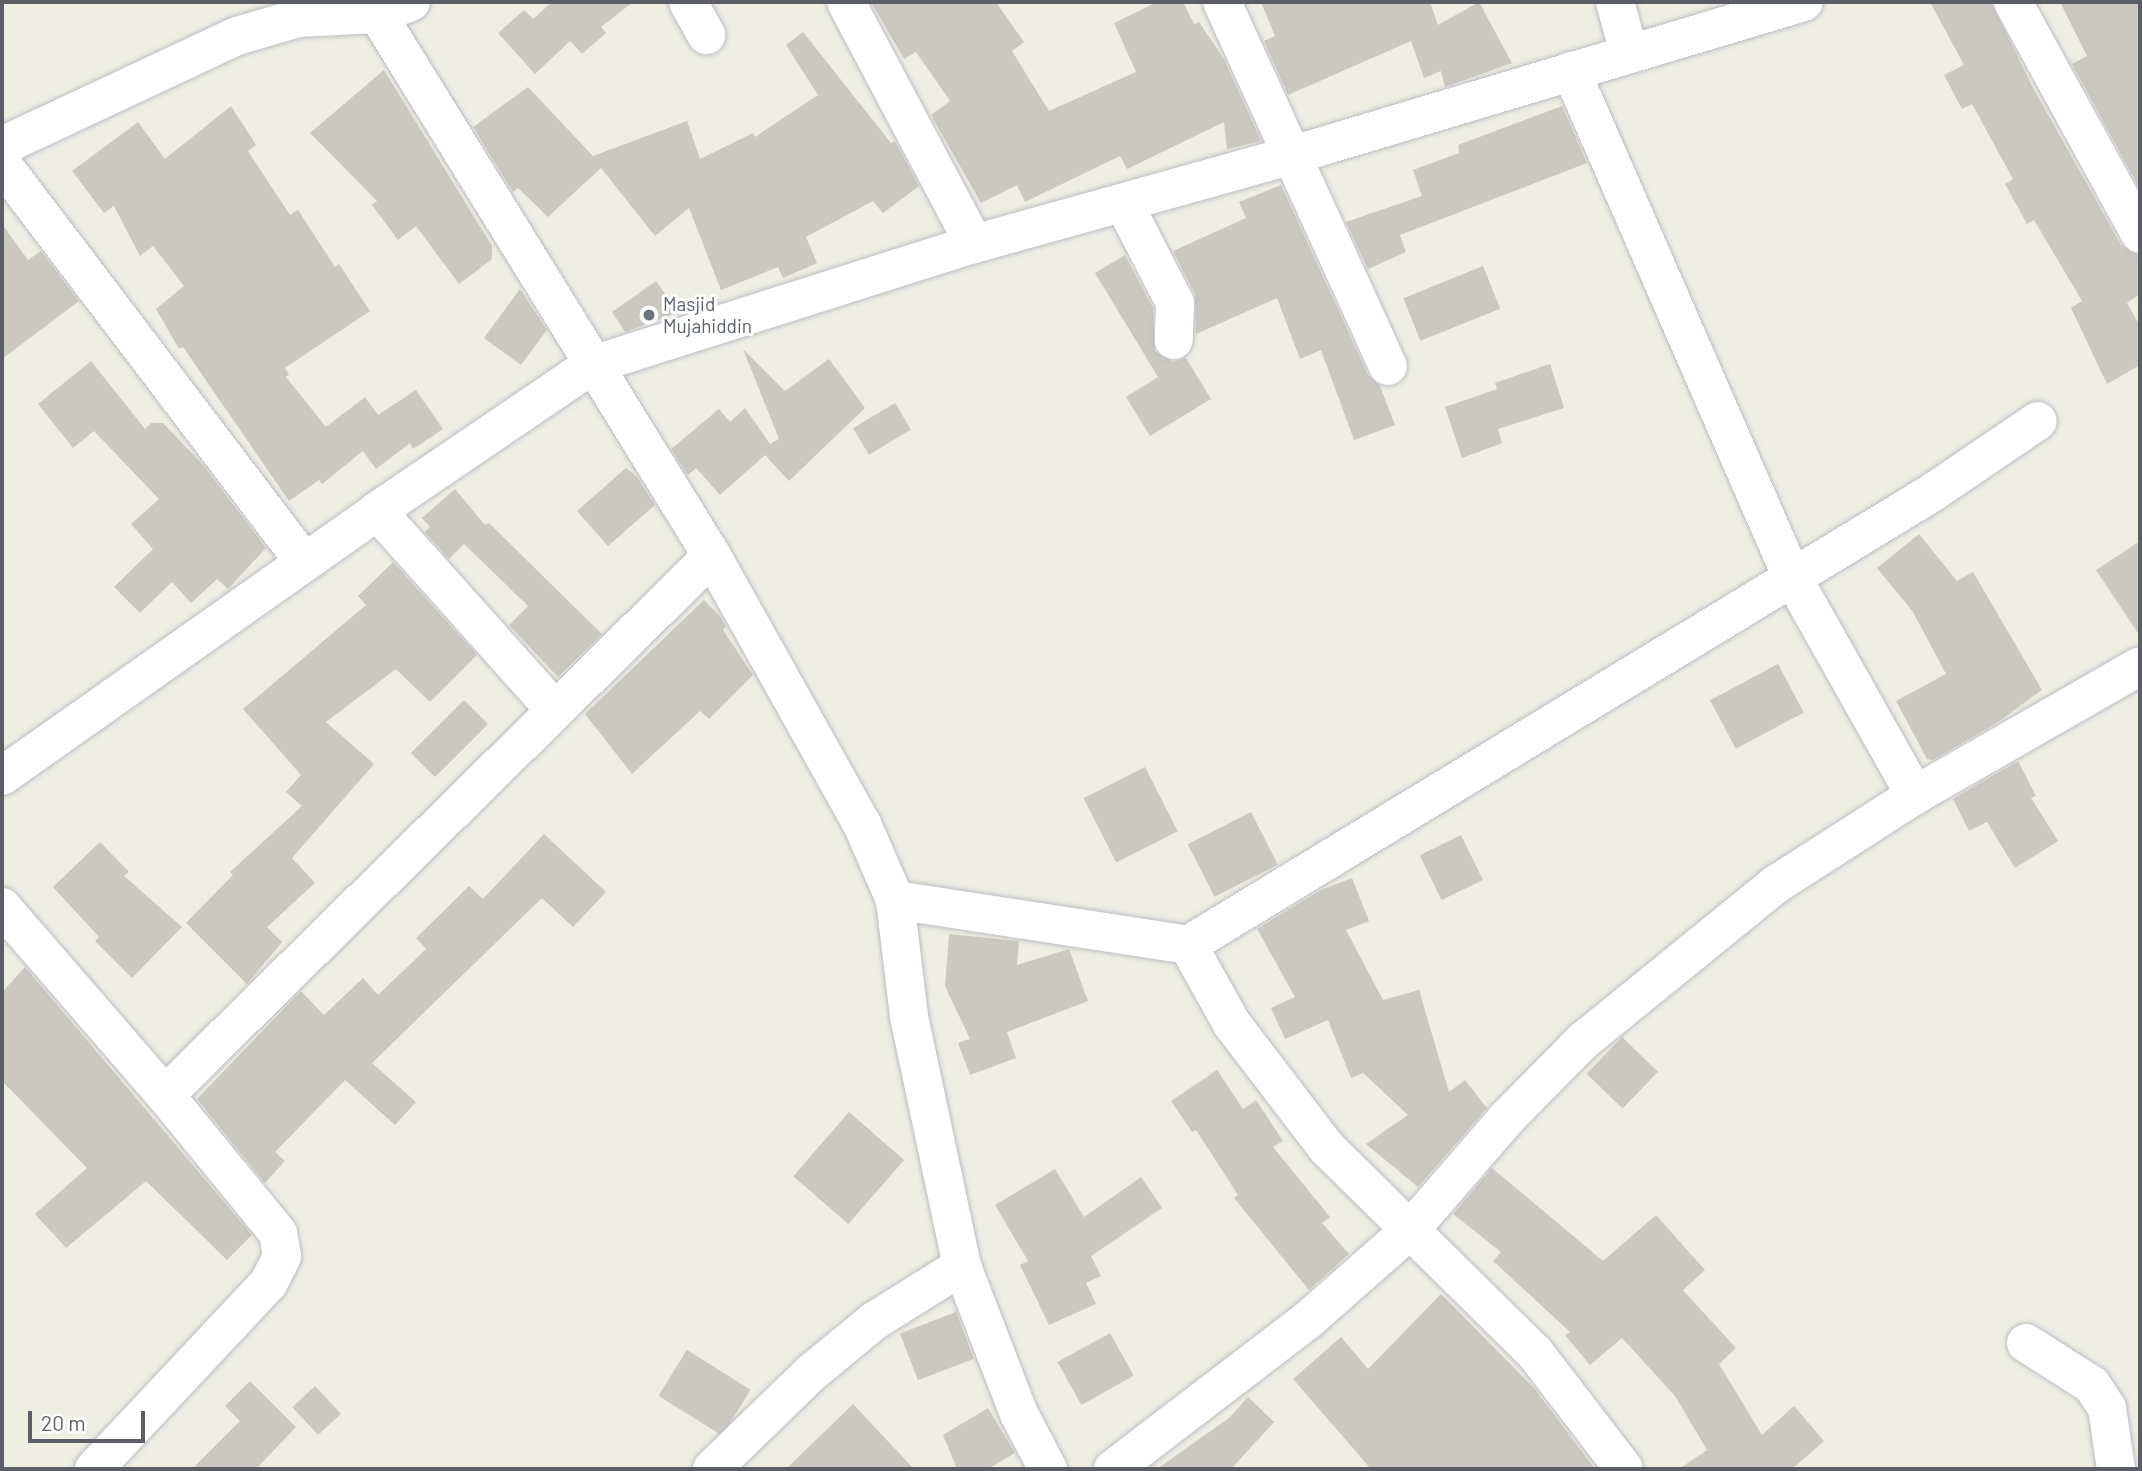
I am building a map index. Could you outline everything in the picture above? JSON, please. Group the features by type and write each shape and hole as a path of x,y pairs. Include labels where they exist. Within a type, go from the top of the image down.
{"street":[{"path":"688,2 706,35"},
{"path":"846,2 974,244"},
{"path":"1222,2 1388,366"},
{"path":"1615,2 1629,53"},
{"path":"2,776 377,510 592,365 974,244 1293,155 1804,2"},
{"path":"2013,2 2140,234"},
{"path":"2,146 237,36 298,18 386,6 592,365 712,556 862,824 895,900 909,1016 962,1266 1019,1413 1048,1469"},
{"path":"1571,71 1791,575 1915,795"},
{"path":"2,164 304,562"},
{"path":"1124,204 1175,303 1174,340"},
{"path":"895,900 1188,944 1451,788 1791,575 1930,494 2038,421"},
{"path":"377,510 555,710"},
{"path":"164,1096 712,556"},
{"path":"1113,1469 1308,1320 1410,1230 1506,1119 1583,1041 1775,885 1915,795 2140,666"},
{"path":"2,907 278,1233 282,1256 268,1284 94,1469"},
{"path":"1188,944 1232,1024 1326,1147 1410,1230 1473,1287 1535,1353 1624,1469"},
{"path":"712,1469 811,1373 874,1321 962,1266"},
{"path":"2026,1343 2092,1385 2107,1408 2116,1469"}],"building":[{"path":"552,2 633,2 601,27 606,33 582,54 570,41 535,74 498,33 524,10 533,19"},
{"path":"871,2 996,2 1024,42 1012,51 1049,111 1136,72 1114,23 1157,2 1183,2 1194,24 1199,22 1224,59 1261,141 1227,149 1224,122 1127,169 1120,156 1025,202 1017,185 981,203 931,115 950,101 916,52 904,59"},
{"path":"1261,2 1430,2 1438,25 1479,2 1512,63 1445,87 1441,71 1424,78 1411,41 1288,95 1264,41 1275,36"},
{"path":"1930,2 1991,2 2032,86 2121,245 2140,256 2140,294 2127,303 2140,326 2140,365 2107,384 2071,308 2082,301 2034,220 2027,224 2005,184 2013,179 1972,104 1962,109 1944,75 1964,65"},
{"path":"2060,2 2140,2 2140,189 2072,64 2087,56"},
{"path":"803,32 891,143 895,141 919,186 883,213 873,201 806,237 817,263 783,278 778,267 721,290 689,208 655,236 601,168 548,217 518,188 513,192 473,127 528,87 593,156 687,121 700,159 753,133 755,137 818,95 786,45"},
{"path":"384,70 492,246 492,259 459,284 416,226 398,240 372,205 377,201 310,133"},
{"path":"231,106 256,145 248,151 290,215 298,210 335,267 339,264 370,311 285,368 289,375 286,377 326,427 365,397 378,415 416,390 443,429 413,449 410,443 376,469 363,451 322,484 319,480 289,501 183,347 179,349 156,309 184,286 153,246 140,256 114,206 104,213 72,171 138,122 165,159"},
{"path":"1562,106 1587,163 1400,235 1406,252 1368,269 1346,222 1422,196 1413,170 1459,153 1458,145"},
{"path":"1281,185 1368,375 1380,386 1395,425 1354,440 1321,350 1300,359 1277,298 1196,334 1195,294 1173,251 1246,218 1239,202"},
{"path":"2,224 28,260 41,251 79,301 2,359"},
{"path":"1125,255 1153,308 1155,351 1173,362 1186,358 1211,399 1150,436 1126,397 1158,377 1095,273"},
{"path":"1483,266 1500,309 1420,341 1403,298"},
{"path":"656,281 678,312 625,332 612,312"},
{"path":"520,289 547,330 521,365 484,338"},
{"path":"743,349 785,391 829,359 865,408 789,481 765,455 720,495 696,468 688,475 671,449 719,409 730,422 745,408 770,444 779,439"},
{"path":"91,361 145,429 151,423 163,423 203,465 266,548 228,589 217,579 191,603 172,582 140,613 114,587 153,549 131,524 159,499 94,431 73,448 38,404"},
{"path":"1550,364 1564,408 1498,429 1502,443 1462,458 1445,407 1497,389 1495,383"},
{"path":"895,403 911,430 869,455 853,428"},
{"path":"626,468 637,477 655,505 608,546 577,511"},
{"path":"455,489 485,525 489,523 602,634 558,677 509,625 528,606 464,544 449,559 425,532 430,527 422,518"},
{"path":"1919,534 1957,581 1973,572 2042,690 1998,722 1933,760 1927,759 1896,701 1946,674 1913,612 1877,568"},
{"path":"2140,541 2140,636 2096,570"},
{"path":"393,562 477,655 430,702 396,669 326,722 374,764 292,858 315,883 267,927 282,942 247,984 186,923 233,875 230,872 302,806 286,792 301,775 243,709 366,605 358,596"},
{"path":"704,600 721,617 726,626 723,630 753,675 709,719 700,711 632,774 585,714"},
{"path":"1778,664 1804,713 1736,749 1710,700"},
{"path":"464,700 488,724 435,777 411,753"},
{"path":"2018,761 2036,796 2031,798 2058,841 2015,868 1987,822 1969,831 1953,799"},
{"path":"1145,767 1178,831 1116,862 1084,798"},
{"path":"1251,812 1278,865 1215,897 1188,844"},
{"path":"544,834 606,892 573,927 542,898 372,1063 416,1102 395,1125 345,1080 275,1152 285,1161 265,1183 197,1099 301,991 324,1015 363,978 378,995 426,949 416,938 469,886 483,899"},
{"path":"1461,835 1483,880 1442,900 1420,855"},
{"path":"100,842 129,872 124,876 182,927 132,978 95,941 99,937 53,887"},
{"path":"1352,878 1369,921 1346,930 1383,1000 1419,990 1449,1092 1465,1080 1487,1108 1418,1187 1366,1144 1408,1115 1363,1073 1351,1078 1328,1020 1285,1039 1271,1008 1295,997 1257,929 1321,890"},
{"path":"949,934 1019,941 1017,965 1069,949 1088,1001 1007,1032 1016,1058 970,1075 958,1043 970,1039 945,986"},
{"path":"25,967 252,1235 227,1260 146,1181 66,1248 35,1214 87,1168 2,1081 2,992"},
{"path":"1622,1037 1658,1072 1623,1108 1587,1074"},
{"path":"1217,1070 1243,1109 1256,1100 1283,1141 1273,1147 1330,1217 1322,1223 1349,1254 1309,1290 1234,1198 1238,1195 1196,1130 1192,1132 1171,1101"},
{"path":"849,1112 904,1160 848,1224 793,1176"},
{"path":"1492,1168 1603,1261 1656,1215 1705,1270 1683,1290 1736,1348 1719,1364 1762,1435 1794,1406 1824,1441 1792,1469 1679,1469 1707,1450 1675,1396 1622,1338 1590,1365 1565,1335 1570,1332 1493,1261 1501,1252 1453,1214"},
{"path":"1055,1169 1084,1217 1141,1177 1162,1208 1091,1256 1101,1276 1086,1283 1096,1304 1049,1325 1020,1265 1028,1261 995,1205"},
{"path":"1441,1294 1534,1388 1595,1469 1371,1469 1293,1379 1341,1337 1368,1369"},
{"path":"956,1312 974,1359 918,1380 900,1334"},
{"path":"1110,1333 1134,1376 1081,1405 1058,1362"},
{"path":"687,1350 751,1390 722,1436 658,1396"},
{"path":"250,1381 296,1427 256,1469 192,1469 240,1421 225,1406"},
{"path":"315,1386 341,1414 318,1435 292,1407"},
{"path":"1248,1397 1274,1422 1231,1469 1157,1469 1229,1418"},
{"path":"853,1404 914,1469 786,1469"},
{"path":"988,1408 1015,1453 988,1469 957,1469 943,1435"}],"place":[{"name":"Masjid Mujahiddin","path":"649,315"}]}
